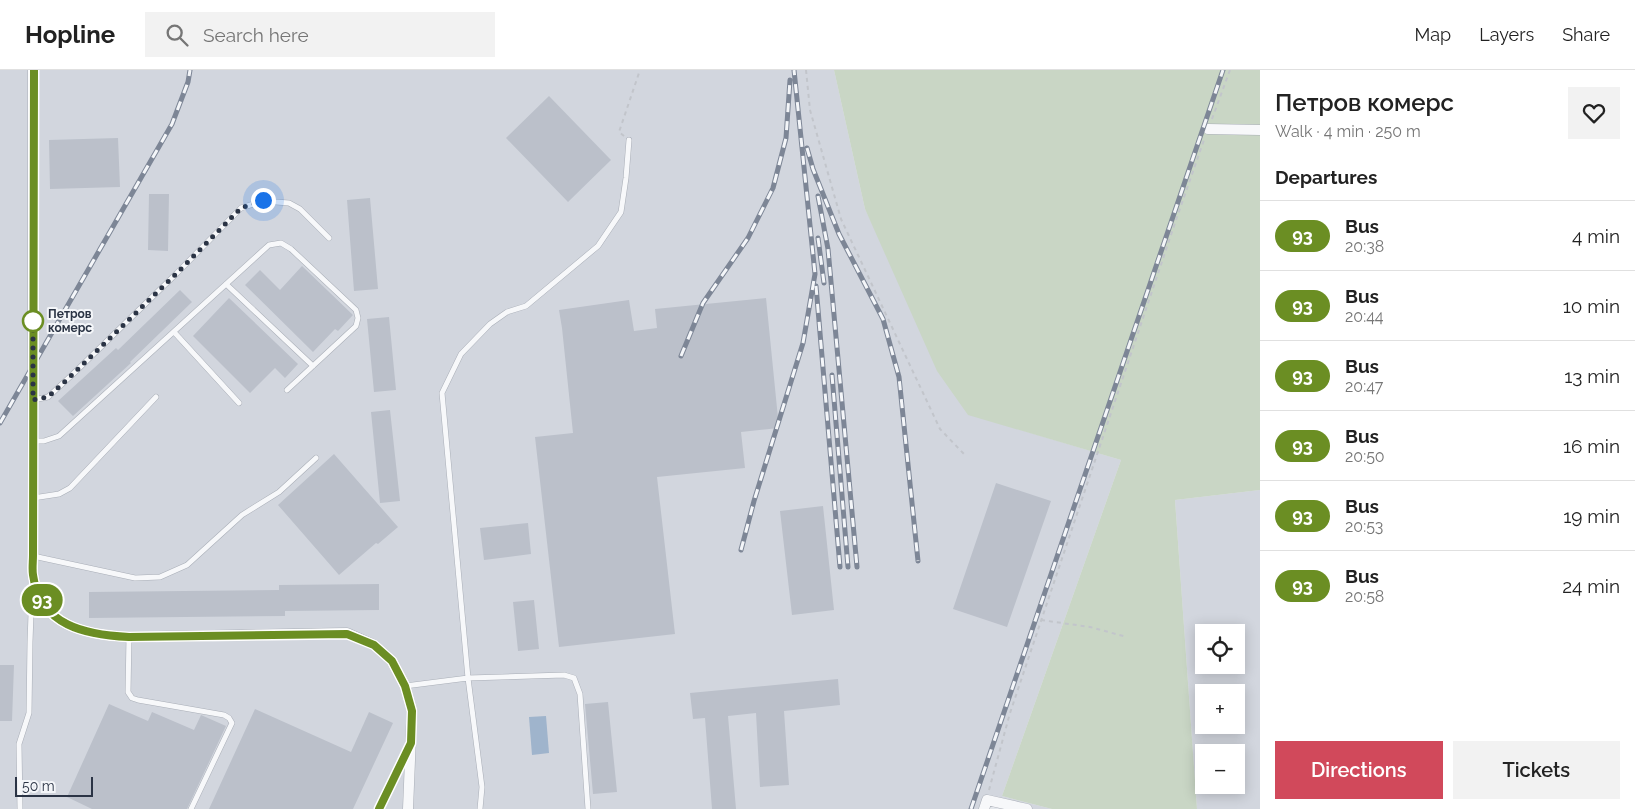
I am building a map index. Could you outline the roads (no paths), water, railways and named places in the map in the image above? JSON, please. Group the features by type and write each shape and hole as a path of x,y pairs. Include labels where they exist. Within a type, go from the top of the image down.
{"street":[{"path":"34,70 33,576 40,596 53,616 72,627 105,636 347,634 374,645 392,661 405,686 412,711 408,809"},
{"path":"1208,129 1260,130"},
{"path":"985,804 1027,809"}],"lane":[{"path":"480,809 482,787 468,678 442,393 461,354 490,324 507,312 526,306 598,246 622,212 629,140"},
{"path":"33,400 48,397 73,374 241,208 263,200 289,203 300,209 328,238"},
{"path":"33,441 44,441 59,436 270,245 281,243 291,249 356,310 358,318 356,326 288,390"},
{"path":"226,284 313,366"},
{"path":"174,332 239,403"},
{"path":"33,498 59,494 70,488 156,397"},
{"path":"33,555 135,578 160,577 187,565 242,515 279,492 316,458"},
{"path":"20,809 19,744 29,712 33,576"},
{"path":"129,637 128,692 132,698 224,714 232,723 191,809"},
{"path":"405,686 468,678 564,674 574,678 580,694 588,809"},
{"path":"379,809 411,743"}],"water":[{"path":"546,716 549,753 532,755 529,717"}],"railway":[{"path":"0,423 172,124 188,82 190,70"},
{"path":"741,550 754,501 803,343 815,274 794,70"},
{"path":"971,809 1223,70"},
{"path":"681,356 703,303 748,238 773,188 786,138 790,80"},
{"path":"807,148 813,169 839,234 883,319 899,377 918,561"},
{"path":"818,196 828,249 857,567"},
{"path":"818,238 824,283"},
{"path":"816,286 840,567"},
{"path":"832,375 848,567"}],"place":[{"name":"Петров комерс","path":"33,321"}]}
